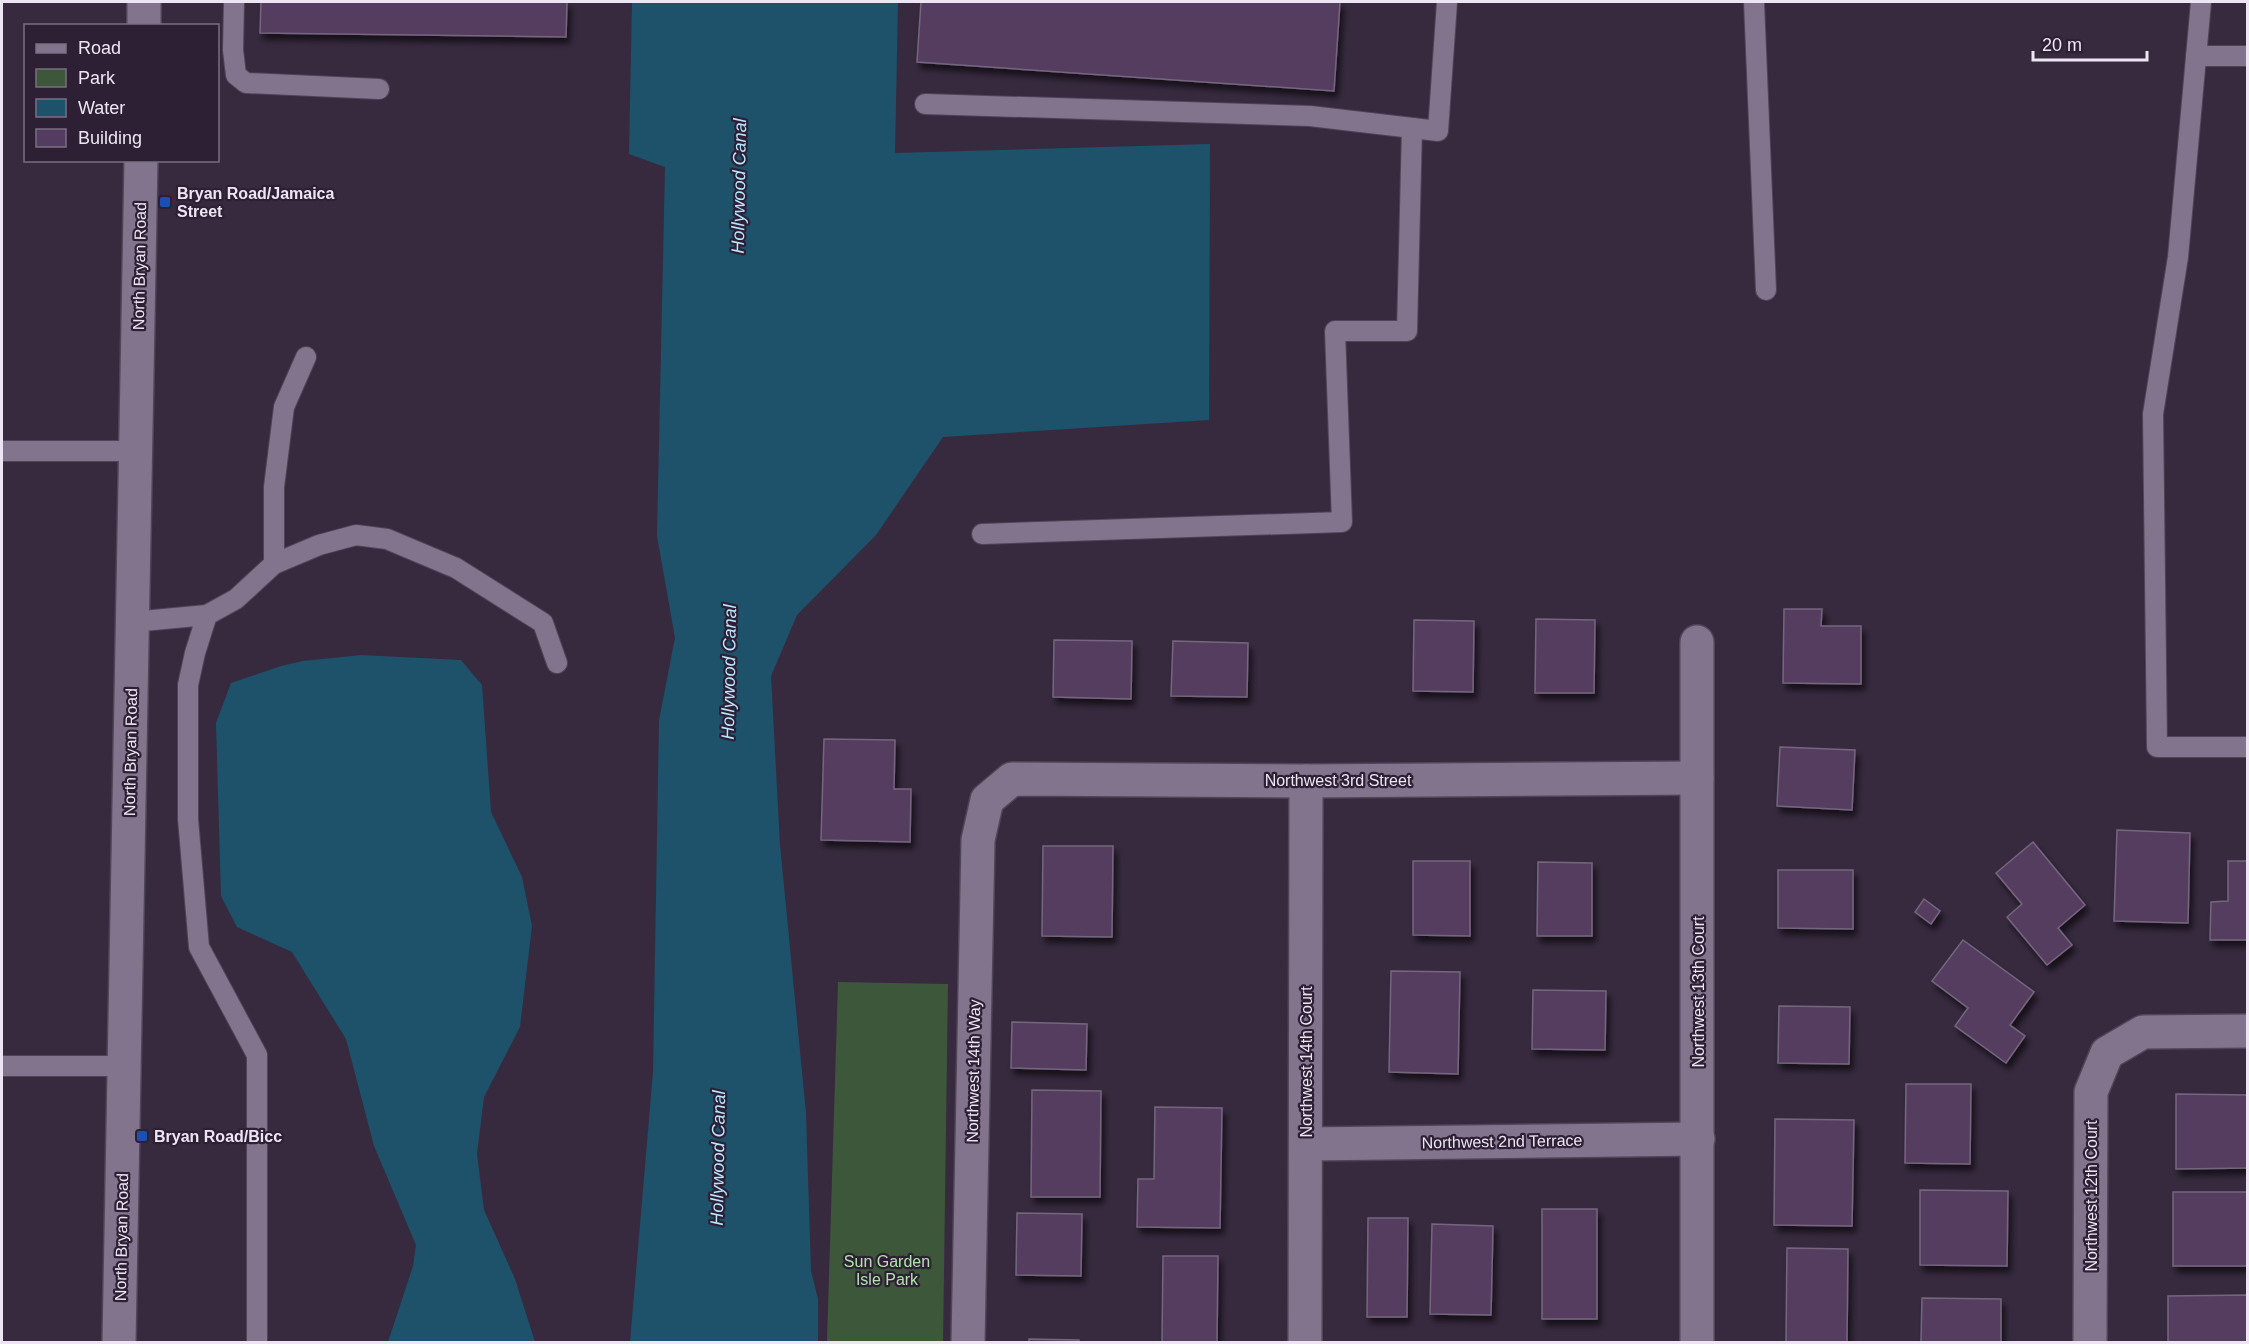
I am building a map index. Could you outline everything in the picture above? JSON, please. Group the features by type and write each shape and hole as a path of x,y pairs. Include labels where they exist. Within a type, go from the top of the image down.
{"street":[{"path":"144,2 144,24"},
{"name":"North Bryan Road","path":"118,1342 141,162"},
{"name":"Northwest 13th Court","path":"1697,642 1697,1342"},
{"name":"Northwest 3rd Street","path":"987,800 1012,779 1306,781 1697,778"},
{"name":"Northwest 14th Court","path":"1305,1342 1306,781"},
{"name":"Northwest 14th Way","path":"968,1342 978,840 987,800"},
{"name":"Northwest 12th Court","path":"2090,1342 2091,1092 2107,1053 2143,1032 2247,1031"},
{"name":"Northwest 2nd Terrace","path":"1306,1144 1698,1139"}],"lane":[{"path":"234,2 233,50 236,75 246,83 379,89"},
{"path":"926,104 1310,116 1438,131 1447,2"},
{"path":"1754,2 1766,290"},
{"path":"2201,2 2178,257 2153,414 2157,747 2247,747"},
{"path":"2196,56 2247,56"},
{"path":"982,534 1342,522 1335,331 1407,331 1412,128"},
{"path":"274,564 274,487 284,408 306,357"},
{"path":"2,451 136,452"},
{"path":"132,622 207,615 236,599 274,564 318,545 356,535 387,539 456,568 543,623 557,663"},
{"path":"207,615 188,685 188,819 199,947 257,1054 257,1342"},
{"path":"2,1066 124,1066"}],"green space":[{"name":"Sun Garden Isle Park","path":"838,982 948,984 943,1342 827,1342"}],"water":[{"name":"Hollywood Canal","path":"632,2 898,2 895,153 1210,144 1209,420 943,437 876,535 797,615 771,676 780,845 806,1113 811,1271 818,1299 818,1342 630,1342 653,1072 659,720 675,638 657,536 665,167 629,154"},
{"path":"361,655 461,660 482,685 491,812 522,877 532,926 520,1027 484,1097 477,1154 484,1210 515,1279 535,1342 388,1342 413,1266 416,1245 374,1146 346,1039 292,952 237,927 221,896 216,723 231,683 303,661"}],"building":[{"path":"261,2 567,2 566,37 260,33"},
{"path":"921,2 1340,2 1334,91 917,62"},
{"path":"1784,609 1822,609 1821,626 1861,626 1861,684 1783,683"},
{"path":"1536,619 1595,620 1594,693 1535,693"},
{"path":"1414,620 1474,621 1473,692 1413,691"},
{"path":"1054,640 1132,641 1131,699 1053,697"},
{"path":"1173,641 1248,643 1247,697 1171,696"},
{"path":"824,739 895,740 894,789 911,789 910,842 821,840"},
{"path":"1780,747 1855,750 1852,810 1777,806"},
{"path":"2117,830 2190,833 2188,923 2114,921"},
{"path":"2033,842 2085,905 2058,928 2072,945 2047,965 2007,917 2022,904 1996,873"},
{"path":"1043,846 1113,846 1112,937 1042,936"},
{"path":"1413,861 1470,861 1470,936 1413,935"},
{"path":"2228,861 2248,861 2248,940 2210,940 2211,902 2228,901"},
{"path":"1538,862 1592,863 1592,936 1537,936"},
{"path":"1778,870 1853,870 1853,929 1778,928"},
{"path":"1924,899 1940,911 1931,924 1915,912"},
{"path":"1963,940 2034,992 2010,1025 2025,1036 2006,1063 1955,1026 1968,1008 1932,981"},
{"path":"1391,971 1460,972 1458,1074 1389,1072"},
{"path":"1533,990 1606,991 1605,1050 1532,1049"},
{"path":"1779,1006 1850,1007 1849,1064 1778,1063"},
{"path":"1012,1022 1087,1024 1086,1070 1011,1068"},
{"path":"1906,1084 1971,1084 1970,1164 1905,1163"},
{"path":"1032,1090 1101,1091 1100,1197 1031,1197"},
{"path":"2176,1094 2248,1095 2248,1168 2176,1169"},
{"path":"1155,1107 1222,1108 1220,1228 1137,1227 1138,1179 1154,1179"},
{"path":"1775,1119 1854,1120 1852,1226 1774,1225"},
{"path":"1920,1190 2008,1191 2007,1266 1920,1265"},
{"path":"2173,1192 2248,1192 2248,1266 2173,1266"},
{"path":"1542,1209 1597,1209 1597,1319 1542,1319"},
{"path":"1017,1213 1082,1214 1081,1276 1016,1275"},
{"path":"1368,1218 1408,1218 1407,1317 1367,1317"},
{"path":"1432,1224 1493,1226 1491,1315 1430,1314"},
{"path":"1787,1248 1848,1249 1847,1342 1786,1342"},
{"path":"1163,1256 1218,1256 1217,1342 1162,1342"},
{"path":"2248,1295 2248,1342 2168,1342 2168,1296"},
{"path":"1922,1298 2001,1299 2001,1342 1921,1342"},
{"path":"1029,1339 1079,1340 1079,1342 1029,1342"}],"place":[{"name":"Bryan Road/Jamaica Street","path":"165,202"},
{"name":"Bryan Road/Bicc","path":"142,1136"}]}
